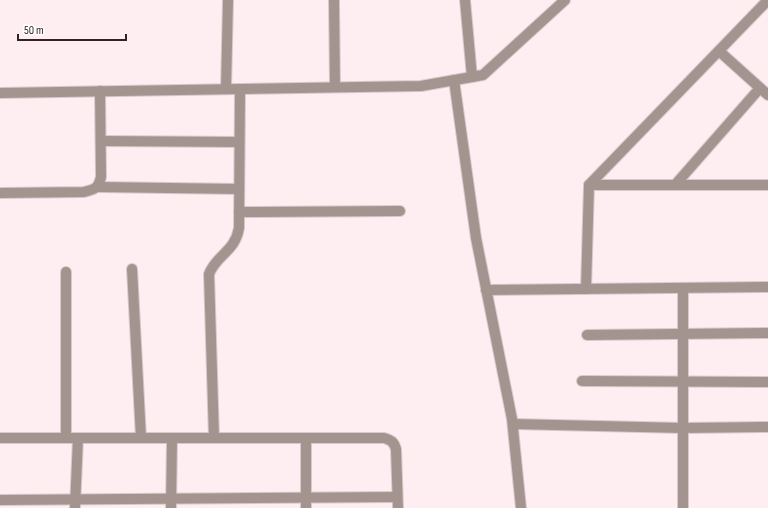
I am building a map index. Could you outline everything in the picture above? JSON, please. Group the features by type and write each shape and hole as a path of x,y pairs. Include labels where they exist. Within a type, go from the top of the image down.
{"street":[{"path":"226,89 228,0"},
{"path":"334,0 335,87"},
{"path":"465,0 472,77"},
{"path":"0,93 421,86 482,75 565,0"},
{"path":"586,289 589,185 768,0"},
{"path":"719,51 768,95"},
{"path":"454,80 476,238 513,424 521,508"},
{"path":"675,185 760,88"},
{"path":"214,438 209,274 212,267 234,243 239,228 240,89"},
{"path":"98,187 101,177 100,91"},
{"path":"101,141 239,142"},
{"path":"589,185 768,185"},
{"path":"0,193 84,192 98,187 239,189"},
{"path":"239,212 400,211"},
{"path":"132,269 141,438"},
{"path":"66,272 66,438"},
{"path":"486,290 768,287"},
{"path":"683,288 683,508"},
{"path":"587,335 768,333"},
{"path":"582,381 768,382"},
{"path":"513,424 683,428 768,427"},
{"path":"0,438 384,438 390,440 396,449 398,508"},
{"path":"75,504 78,438"},
{"path":"171,503 172,438"},
{"path":"306,438 306,503"},
{"path":"0,500 75,504 306,503 397,497"}]}
